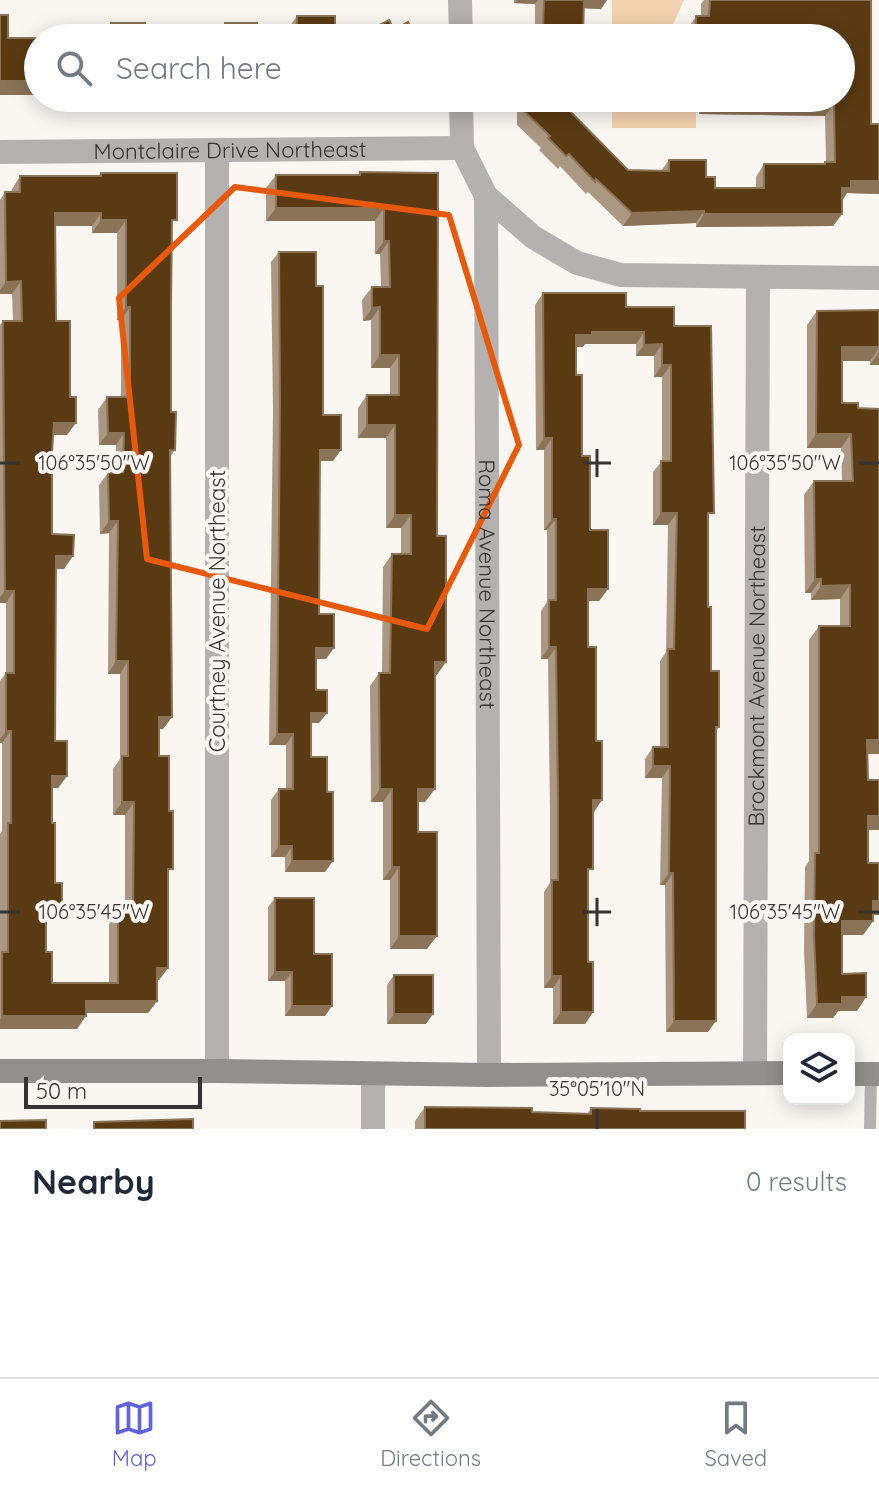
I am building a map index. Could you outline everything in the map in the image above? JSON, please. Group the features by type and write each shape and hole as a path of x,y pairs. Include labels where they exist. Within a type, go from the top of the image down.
{"street":[{"path":"460,0 461,24"},
{"name":"Roma Avenue Northeast","path":"461,112 462,148 486,196 489,1075"},
{"name":"Montclaire Drive Northeast","path":"0,152 462,148"},
{"name":"Courtney Avenue Northeast","path":"217,152 217,1071"},
{"path":"486,196 533,237 577,263 621,275 879,278"},
{"name":"Brockmont Avenue Northeast","path":"755,1072 758,278"},
{"path":"0,1071 489,1075 783,1073"},
{"path":"373,1074 373,1129"}],"lane":[{"path":"866,1074 870,1129"}],"highlighted area":[{"path":"235,187 449,215 519,445 427,629 147,559 119,298"}],"shaded area":[{"path":"612,0 684,0 673,24 612,24"},
{"path":"612,112 696,112 696,128 612,128"}],"building":[{"path":"544,0 584,0 583,24 543,24"},
{"path":"710,0 871,0 871,124 879,124 879,181 851,181 851,188 842,188 842,214 632,213 596,179 595,182 569,154 566,156 525,112 571,112 628,170 669,171 669,160 706,160 706,177 715,177 715,188 764,188 764,164 835,162 834,112 855,112 855,24 696,24 696,16 709,16"},
{"path":"0,15 8,15 8,38 24,38 24,81 0,81"},
{"path":"297,16 335,16 335,24 297,24"},
{"path":"360,172 438,173 437,536 446,536 446,662 435,662 435,789 418,789 418,832 437,832 437,936 399,936 399,867 392,867 392,789 380,789 379,673 390,673 392,554 411,554 411,515 395,515 395,425 367,425 367,395 399,395 399,355 380,355 380,307 372,308 372,287 390,287 389,241 384,241 384,208 276,208 276,175 360,175"},
{"path":"101,173 177,173 177,220 172,220 171,307 171,412 176,412 175,450 170,450 172,717 159,717 159,756 169,756 169,811 173,811 173,869 168,869 168,968 157,968 157,1001 86,1001 86,1016 2,1016 2,952 8,952 8,823 11,823 11,731 6,731 6,673 14,673 14,591 5,591 3,321 22,321 21,281 6,282 5,192 20,192 20,176 101,176","holes":["55,213 101,213 101,220 126,220 126,307 130,307 130,397 107,397 108,433 124,433 123,472 108,473 109,521 118,521 116,661 128,661 128,756 122,756 122,802 134,802 133,911 118,911 118,983 52,983 52,952 46,952 46,909 62,909 62,883 55,883 52,776 67,776 67,741 55,741 56,556 73,556 74,535 52,534 52,452 54,423 76,423 76,397 70,397 70,321 56,321"]},
{"path":"279,252 316,252 316,286 323,286 323,415 341,415 341,450 320,450 319,614 334,614 334,648 316,648 316,690 327,690 327,713 311,713 311,757 327,757 327,792 333,792 333,861 292,861 292,846 279,846 279,789 293,789 293,734 277,734"},
{"path":"543,293 626,293 626,307 674,307 674,326 711,326 714,513 708,513 708,607 711,607 711,671 719,671 719,727 716,727 716,1021 674,1021 673,873 669,873 670,766 653,766 653,747 668,747 668,649 674,649 677,513 661,513 661,461 671,461 671,365 662,365 662,344 644,345 644,332 576,335 576,375 582,375 582,456 590,456 590,530 608,530 608,589 588,589 588,647 596,647 596,741 602,741 602,800 593,800 593,869 588,869 588,962 593,962 593,1012 561,1012 561,976 552,976 552,880 558,880 558,800 556,647 549,647 549,600 556,600 556,519 552,519 552,438 544,438"},
{"path":"879,310 879,347 842,347 842,403 858,403 858,408 879,409 879,740 867,740 868,780 879,780 879,816 868,816 868,863 879,863 879,901 873,901 873,921 842,921 842,974 866,973 866,997 842,997 842,1004 817,1004 814,936 815,853 819,853 819,626 850,626 850,585 821,586 821,579 815,579 814,481 853,481 851,434 816,434 817,311"},
{"path":"275,898 314,898 314,954 332,954 332,1006 292,1006 292,972 275,972"},
{"path":"394,975 433,975 433,1014 394,1014"},
{"path":"425,1107 532,1108 532,1112 591,1114 591,1108 745,1111 745,1129 425,1129"},
{"path":"193,1119 193,1129 94,1129 94,1122"},
{"path":"46,1120 46,1129 0,1129 0,1121"}]}
